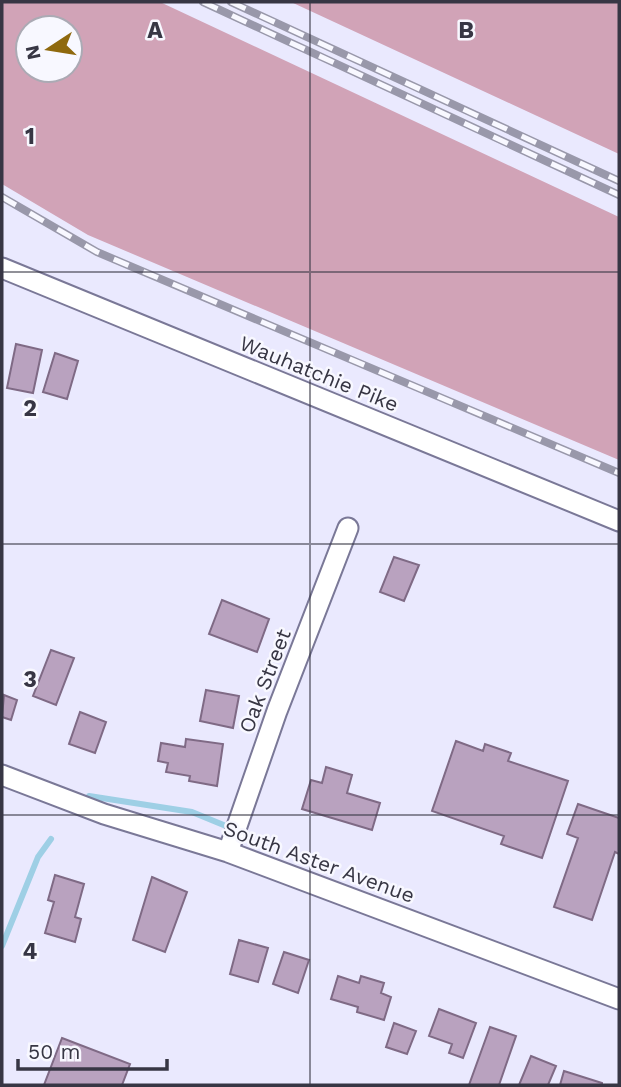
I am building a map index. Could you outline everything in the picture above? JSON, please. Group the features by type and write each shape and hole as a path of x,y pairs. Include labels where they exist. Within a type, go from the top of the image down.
{"street":[{"name":"Wauhatchie Pike","path":"2,268 619,521"},
{"name":"Oak Street","path":"228,852 277,711 348,528"},
{"name":"South Aster Avenue","path":"2,775 104,814 228,852 619,999"}],"shaded area":[{"path":"2,2 160,2 619,217 619,460 88,235 2,184"},
{"path":"291,2 619,2 619,154"}],"building":[{"path":"16,344 42,350 33,393 7,388"},
{"path":"55,353 78,361 67,399 43,392"},
{"path":"394,557 419,565 404,601 380,592"},
{"path":"222,600 269,619 257,652 209,634"},
{"path":"51,650 74,658 56,705 33,696"},
{"path":"206,690 239,696 233,728 200,721"},
{"path":"4,695 17,700 11,720 2,717"},
{"path":"80,712 106,722 95,753 69,744"},
{"path":"186,739 223,744 217,786 189,781 190,776 166,772 168,763 158,761 161,743 185,747"},
{"path":"456,741 483,751 485,744 511,753 508,761 568,781 542,858 501,844 504,836 432,811"},
{"path":"326,767 352,775 347,793 380,803 372,830 302,809 311,780 322,783"},
{"path":"578,804 619,818 619,854 615,852 592,920 554,907 578,838 567,834"},
{"path":"55,875 84,884 75,917 81,919 75,942 45,933 54,902 48,900"},
{"path":"152,877 187,892 165,952 133,940"},
{"path":"239,940 268,948 258,982 230,974"},
{"path":"284,952 309,960 298,993 273,984"},
{"path":"338,976 359,983 361,976 384,983 381,993 391,997 384,1020 357,1012 358,1007 331,999"},
{"path":"439,1009 476,1023 463,1058 449,1053 452,1044 429,1036"},
{"path":"394,1023 416,1031 407,1054 386,1047"},
{"path":"490,1027 516,1036 499,1085 469,1085"},
{"path":"62,1038 130,1064 122,1085 44,1085"},
{"path":"531,1056 556,1066 548,1085 519,1085"},
{"path":"564,1071 602,1083 602,1085 560,1085"}],"waterway":[{"path":"89,796 192,812 226,826"},
{"path":"2,946 38,857 51,839"}],"railway":[{"path":"203,2 619,195"},
{"path":"231,2 619,181"},
{"path":"2,197 97,252 619,473"}]}
